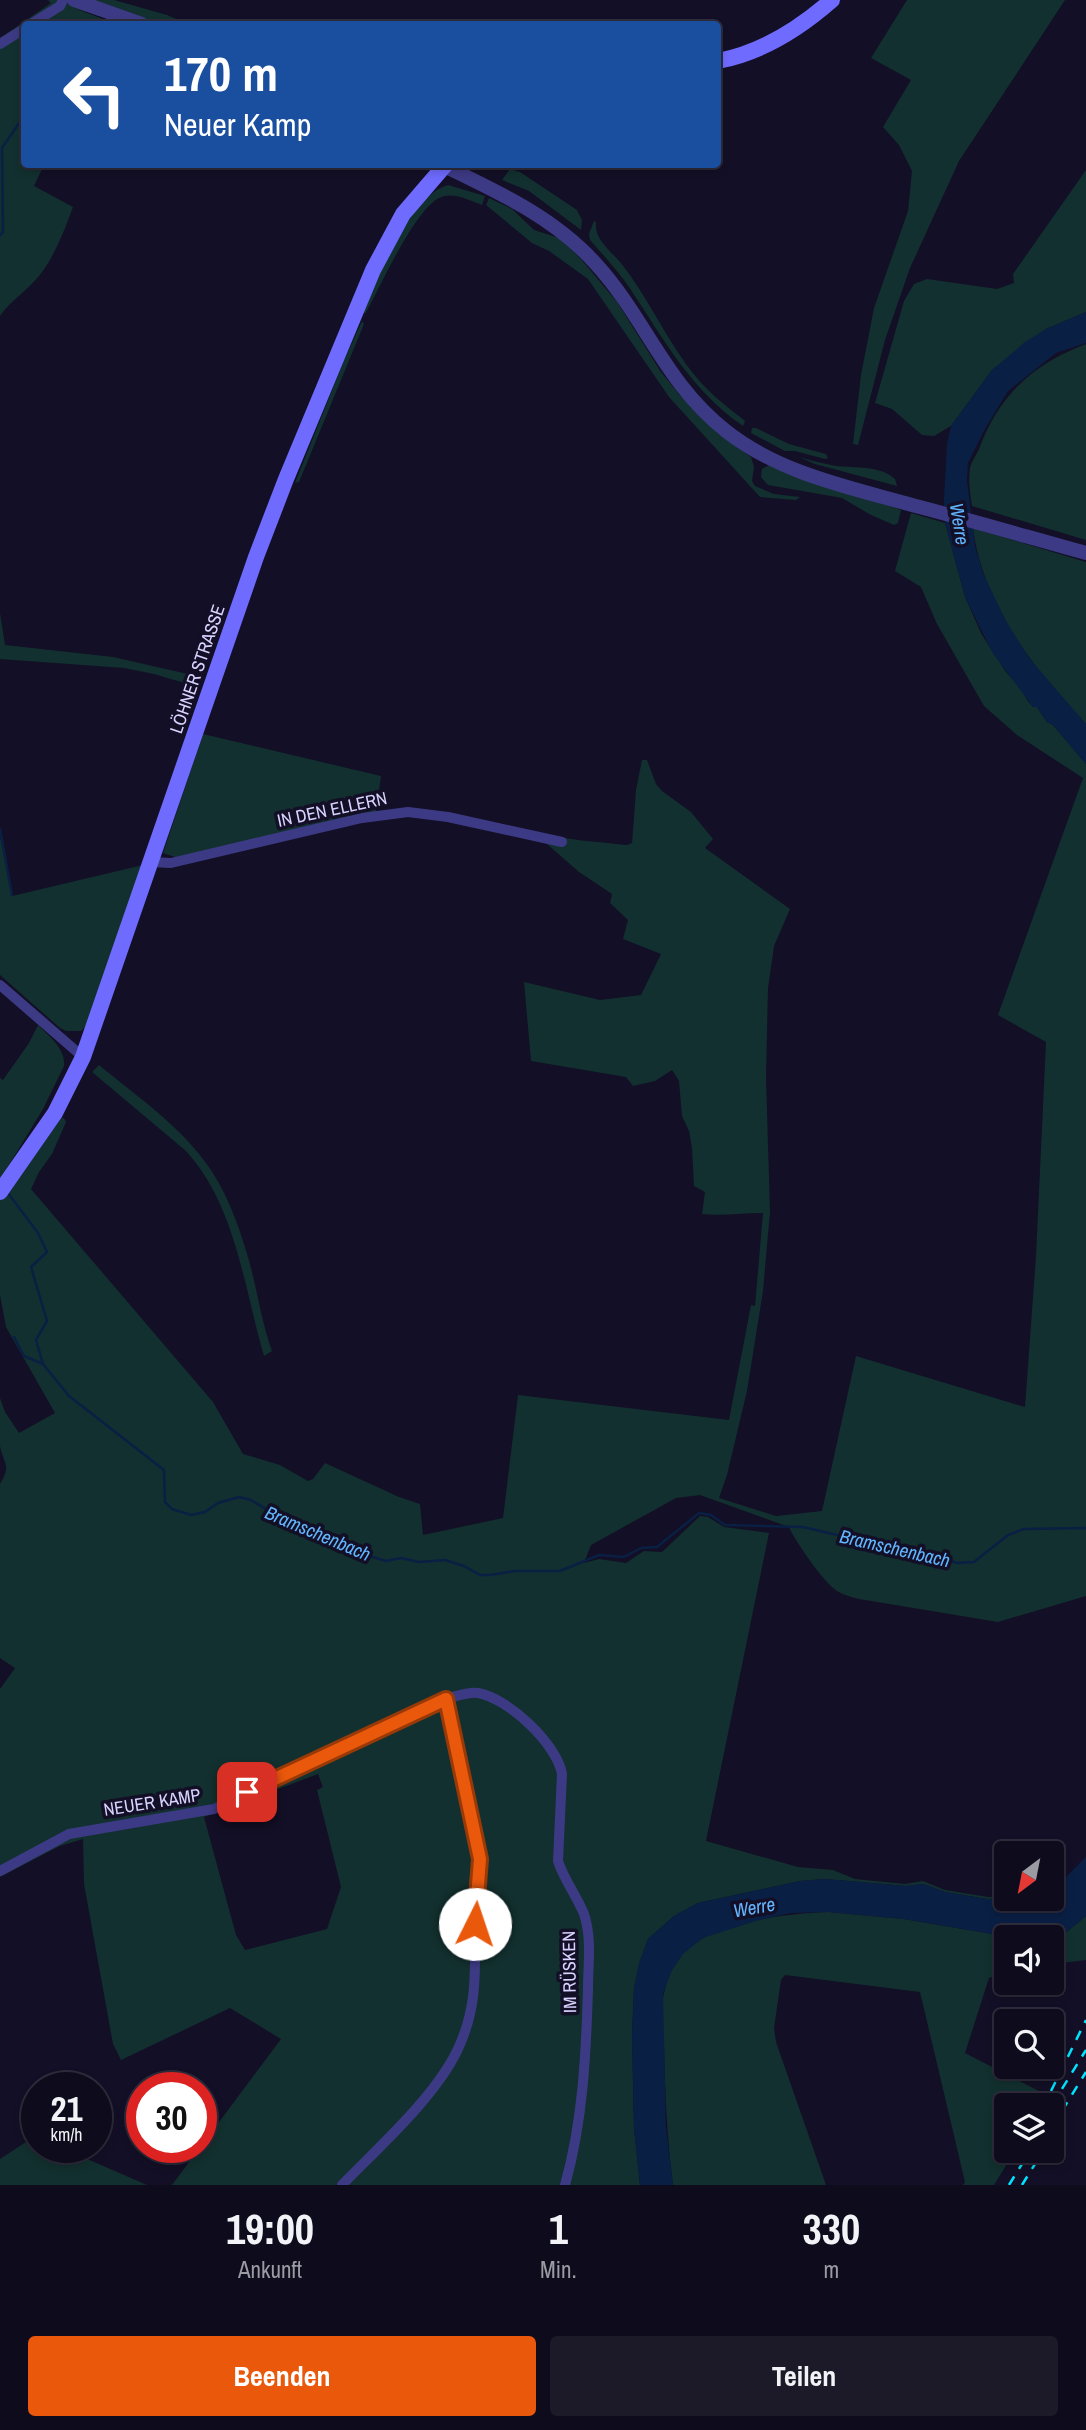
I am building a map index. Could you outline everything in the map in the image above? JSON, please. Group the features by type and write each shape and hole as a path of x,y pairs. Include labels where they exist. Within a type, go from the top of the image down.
{"main road":[{"path":"721,60 765,46 832,0"},
{"name":"LÖHNER STRASSE","path":"0,1192 55,1113 83,1056 285,479 373,270 403,215 441,168"}],"street":[{"path":"36,21 60,5 63,0"},
{"path":"74,0 134,21"},
{"path":"0,44 21,31"},
{"path":"449,168 533,212 576,244 597,264 626,302 682,390 700,409 738,440 785,467 1085,553"},
{"name":"IN DEN ELLERN","path":"151,862 171,863 362,818 408,812 448,817 562,842"},
{"path":"0,985 83,1056"},
{"name":"NEUER KAMP","path":"0,1871 69,1834 214,1809 446,1699 476,1692 497,1700 533,1728 560,1763"},
{"path":"342,2185 436,2083 456,2052 473,2001 477,1978 475,1924 480,1859 446,1699"},
{"name":"IM RÜSKEN","path":"560,1763 562,1774 558,1861 562,1874 584,1914 589,1941 586,2049 581,2108 565,2185"}],"green space":[{"path":"48,0 114,0 181,21 116,21 74,8 108,21 25,21 51,3"},
{"path":"907,0 1065,0 959,161 910,268 885,340 858,445 853,444 861,375 874,308 908,211 912,171 899,145 883,127 911,80 871,58"},
{"path":"21,24 21,168 43,168 34,186 73,207 59,243 45,268 0,316 0,38"},
{"path":"510,169 520,172 577,210 582,220 581,230 529,191 502,180"},
{"path":"1086,170 1086,312 1046,329 992,370 951,426 934,436 922,435 892,409 875,403 904,301 914,284 927,279 997,289 1014,283 1013,274"},
{"path":"448,185 485,196 482,205 449,195 439,198 429,206 408,233 365,314 363,310 367,299 400,234 423,202 435,191"},
{"path":"489,198 512,209 534,230 559,238 581,259 617,302 661,372 679,394 719,434 751,457 754,467 752,481 755,486 774,494 800,497 796,500 760,497 669,397 588,279 549,251 532,243 486,205"},
{"path":"594,221 600,239 640,290 686,364 708,390 745,421 743,426 709,397 680,364 626,283 590,240 589,234"},
{"path":"362,321 364,324 299,482 295,483 343,363"},
{"path":"1086,344 1086,540 972,506 969,482 971,466 987,430 1008,397 1050,361"},
{"path":"752,428 789,444 826,454 828,458 785,451 751,433"},
{"path":"799,457 831,465 881,471 895,479 897,486 815,464"},
{"path":"769,465 901,510 898,523 894,525 871,515 842,498 768,485 761,477 762,469"},
{"path":"911,513 945,523 965,597 982,635 1006,672 1022,689 1027,700 1033,707 1037,707 1047,722 1053,725 1086,764 1086,1596 998,1622 856,1598 831,1587 803,1551 789,1527 700,1495 676,1498 591,1545 584,1563 599,1559 626,1563 644,1551 662,1552 700,1516 708,1517 724,1527 769,1533 706,1841 798,1867 833,1870 855,1879 905,1884 923,1881 945,1890 994,1899 945,1892 923,1884 906,1886 825,1879 800,1881 698,1903 674,1916 648,1939 634,1988 634,2128 640,2185 172,2185 188,2163 217,2163 217,2125 281,2039 230,2008 121,2060 113,2044 84,1884 83,1839 60,1846 0,1877 0,1689 15,1668 0,1658 0,1484 4,1478 6,1464 0,1446 0,1398 5,1412 19,1433 55,1413 6,1327 0,1295 0,1078 3,1080 38,1025 60,1048 64,1066 43,1109 1,1178 10,1191 61,1118 64,1118 66,1122 52,1154 31,1189 213,1402 243,1454 280,1465 308,1481 313,1479 325,1463 420,1504 423,1535 503,1518 518,1395 729,1420 751,1305 755,1306 763,1213 702,1214 705,1192 694,1186 689,1131 682,1116 679,1081 672,1070 655,1081 633,1086 626,1077 531,1061 524,982 600,1000 641,995 661,954 623,939 628,920 610,903 612,894 579,872 547,844 427,816 401,815 375,819 178,864 175,857 163,853 203,734 381,776 376,812 439,813 552,836 627,845 632,843 636,790 642,760 647,760 656,784 691,812 713,839 705,848 790,909 774,946 768,988 766,1077 770,1212 763,1291 747,1391 719,1498 776,1516 822,1511 856,1356 1025,1407 1036,1256 1046,1042 998,1015 1083,778 1017,735 984,706 937,624 921,587 895,571","holes":["318,1774 323,1787 317,1790 341,1887 327,1929 245,1950 236,1935 204,1817"]},
{"path":"973,528 1086,562 1086,724 1030,658 999,610 979,557"},
{"path":"0,613 5,645 113,657 201,677 198,687 124,668 0,659"},
{"path":"0,836 12,896 143,865 86,1026 81,1031 66,1031 60,1028 0,975"},
{"path":"99,1065 180,1133 218,1181 235,1218 251,1269 272,1351 264,1356 227,1222 203,1173 186,1151 92,1072"},
{"path":"829,1912 904,1919 994,1934 994,1976 989,1978 965,2053 994,2068 994,2079 1016,2079 1043,2093 994,2093 994,2163 1008,2163 994,2185 963,2185 965,2182 920,1992 785,1975 781,1980 774,2028 776,2042 826,2185 673,2185 662,2012 665,1988 671,1972 682,1954 711,1934 751,1921 793,1914"},
{"path":"1086,1916 1086,1960 1064,1963 1064,1934"},
{"path":"21,2145 21,2163 97,2163 147,2185 0,2185 0,2159"}],"water":[{"name":"Werre","path":"1086,312 1086,343 1056,353 1008,391 968,463 967,480 975,546 983,573 1006,621 1029,658 1086,724 1086,764 1053,725 1047,722 1037,707 1033,707 992,652 965,597 945,523 944,499 947,444 951,426 992,370 1025,342 1046,329"},
{"name":"Werre","path":"1086,1857 1086,1916 1064,1934 1064,1925 994,1925 994,1934 904,1919 829,1912 791,1913 703,1938 683,1954 671,1972 663,1994 666,2127 673,2185 640,2185 634,2128 634,1988 648,1939 674,1916 698,1903 800,1881 825,1879 906,1886 923,1884 945,1892 994,1899 994,1911 1064,1911 1064,1879"}],"waterway":[{"path":"0,235 3,232 2,148 21,120"},
{"path":"0,829 12,895"},
{"name":"Bramschenbach","path":"8,1193 38,1233 47,1252 31,1267 47,1321 36,1340 43,1364 69,1396 164,1470 165,1502 172,1509 191,1515 205,1512 218,1503 239,1497 251,1500 296,1527 313,1529 346,1549 386,1561 401,1558 419,1562 445,1560 480,1575 515,1571 560,1571 599,1555 624,1557 641,1548 657,1547 699,1513 711,1515 725,1525 803,1527 958,1563 974,1562 1008,1535 1024,1529 1086,1528"},
{"path":"14,1337 24,1356 43,1364"}],"railway":[{"path":"1051,2091 1086,2020"},
{"path":"1059,2093 1086,2050"},
{"path":"1064,2108 1086,2072"},
{"path":"1009,2185 1023,2163"},
{"path":"1022,2185 1036,2163"}],"route":[{"path":"247,1792 446,1699 480,1859 475,1924"}]}
